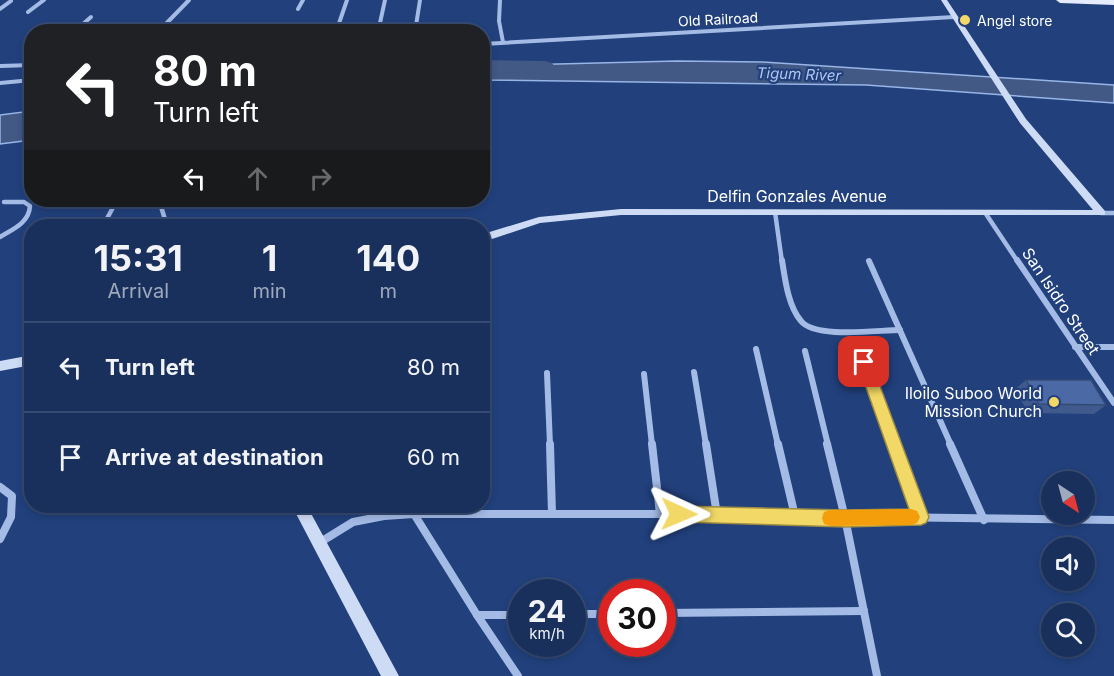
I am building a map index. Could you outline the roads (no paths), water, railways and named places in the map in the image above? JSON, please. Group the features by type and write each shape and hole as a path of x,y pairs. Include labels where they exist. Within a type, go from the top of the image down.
{"main road":[{"path":"1060,0 1111,1"}],"street":[{"path":"28,12 44,0"},
{"path":"166,24 189,0"},
{"path":"298,9 303,0"},
{"path":"339,24 347,0"},
{"path":"380,24 385,0"},
{"path":"416,24 420,0"},
{"path":"500,0 499,21 503,42"},
{"path":"944,0 1023,121 1101,213"},
{"path":"0,9 11,1"},
{"path":"83,24 91,17"},
{"name":"Old Railroad","path":"490,43 954,17"},
{"path":"0,66 24,65"},
{"path":"0,83 24,81"},
{"path":"4,202 24,202"},
{"name":"Delfin Gonzales Avenue","path":"490,236 539,220 580,214 621,212 1114,213"},
{"path":"775,212 791,300 796,317 805,326 822,330 900,330"},
{"name":"San Isidro Street","path":"986,214 1114,403"},
{"path":"0,237 24,220"},
{"path":"869,261 984,520"},
{"path":"1075,347 1114,347"},
{"path":"756,349 795,516"},
{"path":"805,351 845,518 876,676"},
{"path":"0,366 24,362"},
{"path":"864,362 921,517"},
{"path":"694,372 717,515"},
{"path":"547,373 552,514"},
{"path":"644,374 660,514"},
{"path":"0,487 12,496 10,517 0,539"},
{"path":"303,513 390,676"},
{"path":"318,543 353,522 384,516 414,514 660,514 1114,520"},
{"path":"414,514 518,676"},
{"path":"676,613 864,611"},
{"path":"477,615 508,615"}],"water":[{"path":"677,61 763,62 1114,85 1114,103 866,85 490,80 490,66"},
{"path":"24,112 24,141 0,144 0,115"}],"waterway":[{"name":"Tigum River","path":"490,66 545,67"}],"place":[{"name":"Angel store","path":"965,20"},
{"name":"Iloilo Suboo World Mission Church","path":"1054,402"}]}
